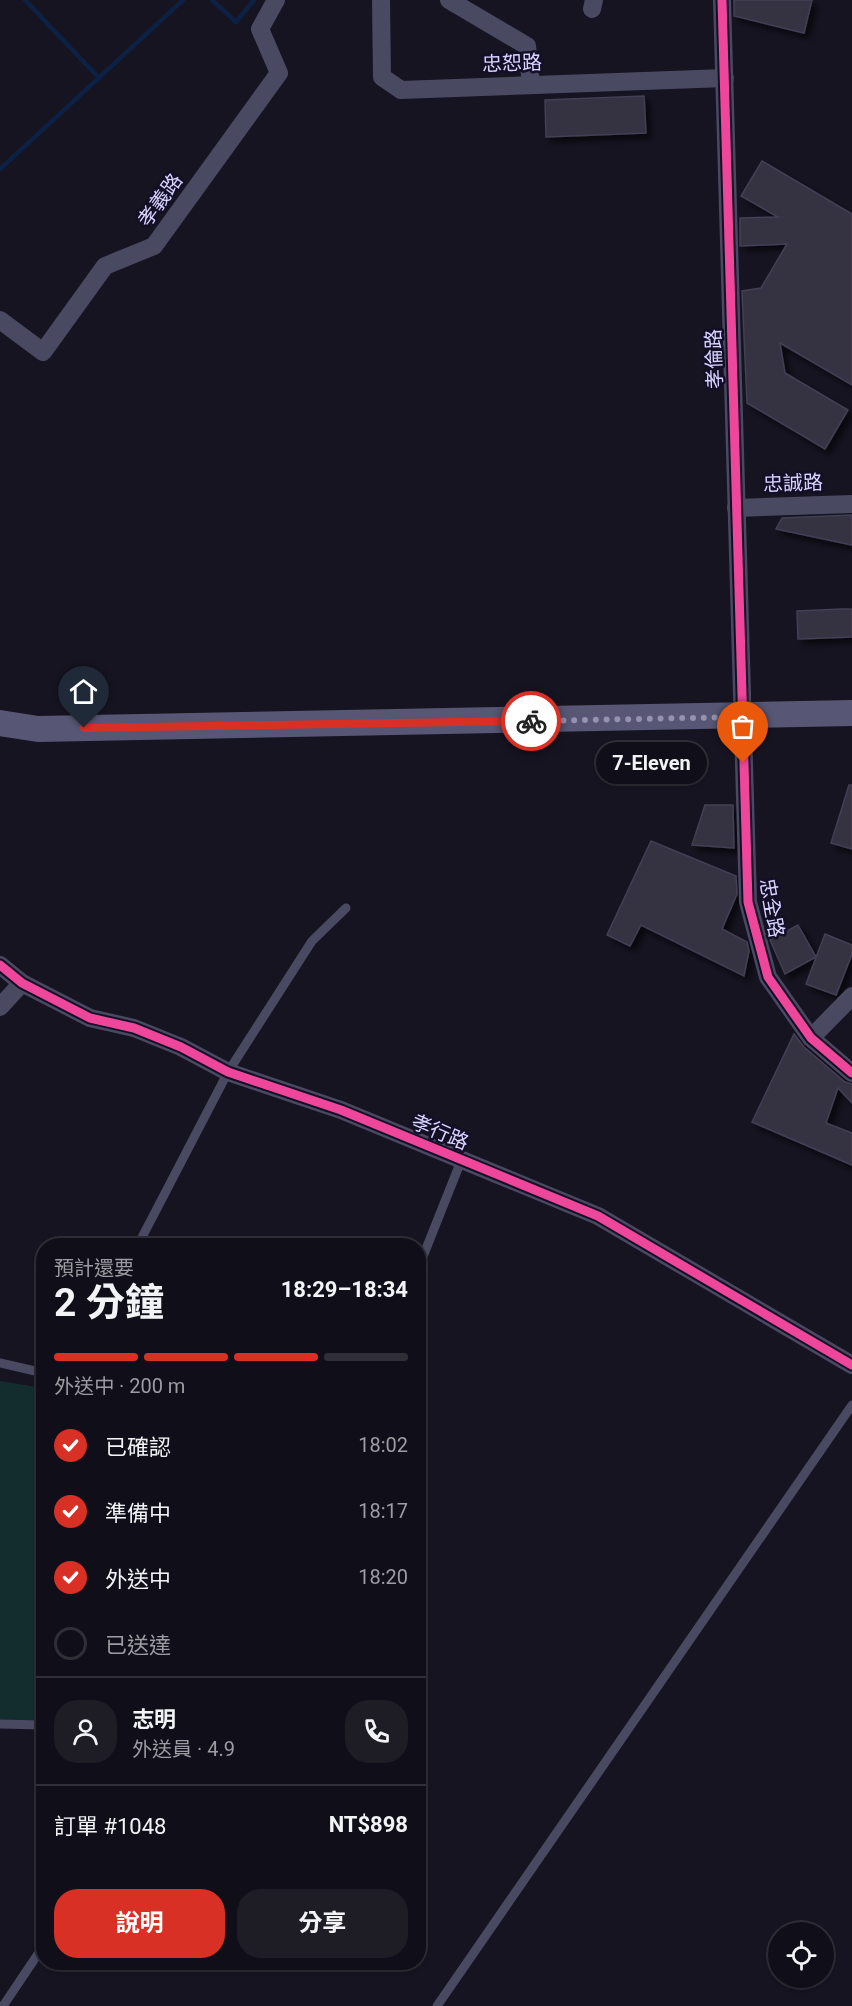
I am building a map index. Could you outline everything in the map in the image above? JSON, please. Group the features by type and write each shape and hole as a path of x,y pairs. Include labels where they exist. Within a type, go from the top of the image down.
{"street":[{"name":"孝義路","path":"0,320 43,352 105,266 154,246 279,73 260,29 276,0"},
{"name":"忠恕路","path":"381,0 382,77 401,90 724,78"},
{"path":"449,0 527,46 531,85"},
{"name":"孝倫路","path":"722,0 741,717"},
{"name":"忠誠路","path":"736,508 852,504"},
{"path":"0,723 38,729 741,717 852,713"},
{"name":"忠全路","path":"741,717 748,902 768,977 811,1038 842,1067 852,1073"},
{"name":"孝行路","path":"0,965 22,982 90,1018 134,1028 181,1047 228,1072 341,1110 598,1216 852,1365"},
{"path":"0,1007 22,982"},
{"path":"811,1038 852,996"}],"lane":[{"path":"142,1238 228,1072 312,941 346,908"},
{"path":"426,1249 461,1161"},
{"path":"0,1363 36,1371"},
{"path":"437,2006 852,1405"},
{"path":"0,1724 36,1725"},
{"path":"3,2006 36,1957"}],"green space":[{"path":"0,1381 36,1387 36,1721 0,1720"}],"building":[{"path":"734,0 812,0 804,33 734,16"},
{"path":"644,96 646,133 546,137 545,100"},
{"path":"762,161 852,214 852,385 780,343 785,373 848,410 825,449 747,403 742,291 761,288 787,244 740,246 740,218 778,217 741,196"},
{"path":"852,515 852,545 776,529 782,518"},
{"path":"852,609 852,637 798,639 797,611"},
{"path":"849,785 852,785 852,849 831,843"},
{"path":"705,805 733,805 734,848 692,845"},
{"path":"651,841 736,876 737,894 722,929 747,942 749,951 744,976 641,925 630,946 607,935"},
{"path":"798,925 816,957 785,974 770,940"},
{"path":"825,934 852,945 852,954 836,995 806,984"},
{"path":"794,1034 804,1047 845,1082 852,1084 852,1103 838,1088 826,1123 852,1133 852,1165 752,1122"}],"waterway":[{"path":"25,0 99,78"},
{"path":"0,169 183,0"},
{"path":"212,0 236,22 254,0"}],"cycle path":[{"path":"722,0 748,902 768,977 811,1038 852,1073"},
{"path":"0,965 22,983 90,1018 134,1028 181,1047 228,1072 341,1110 598,1216 852,1365"}],"way so far":[{"path":"531,721 741,717 743,763"}],"place":[{"name":"7-Eleven","path":"743,763"}],"route":[{"path":"84,728 531,721"}]}
